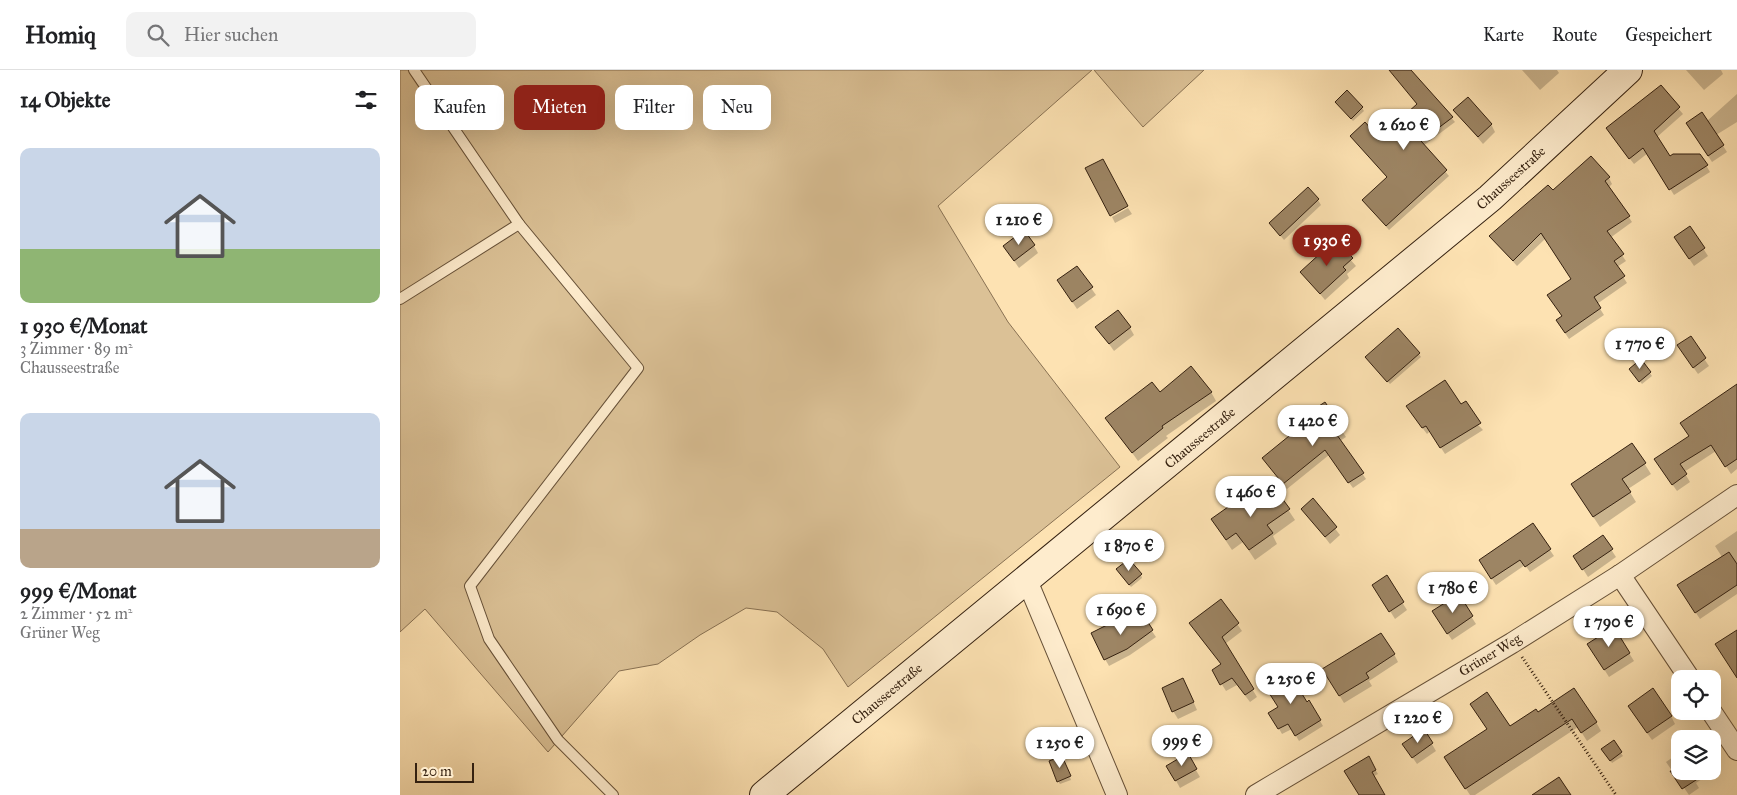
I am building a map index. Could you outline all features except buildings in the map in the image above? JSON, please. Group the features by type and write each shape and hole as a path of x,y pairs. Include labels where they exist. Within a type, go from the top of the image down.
{"main road":[{"name":"Chausseestraße","path":"764,795 1490,198 1628,70"}],"street":[{"name":"Grüner Weg","path":"1256,795 1512,643 1620,575 1737,495"},
{"path":"1620,575 1684,670"},
{"path":"1026,578 1117,795"},
{"path":"1717,720 1737,750"}],"lane":[{"path":"414,70 519,224 638,368 470,586 489,639 558,740 613,795"},
{"path":"400,299 519,224"}],"path":[{"path":"1512,643 1616,795"}],"shaded area":[{"path":"400,70 1092,70 938,206 1008,322 1120,467 848,687 823,649 777,612 746,608 700,635 658,664 619,671 548,752 425,609 400,632"},
{"path":"1094,70 1204,70 1143,127"}]}
